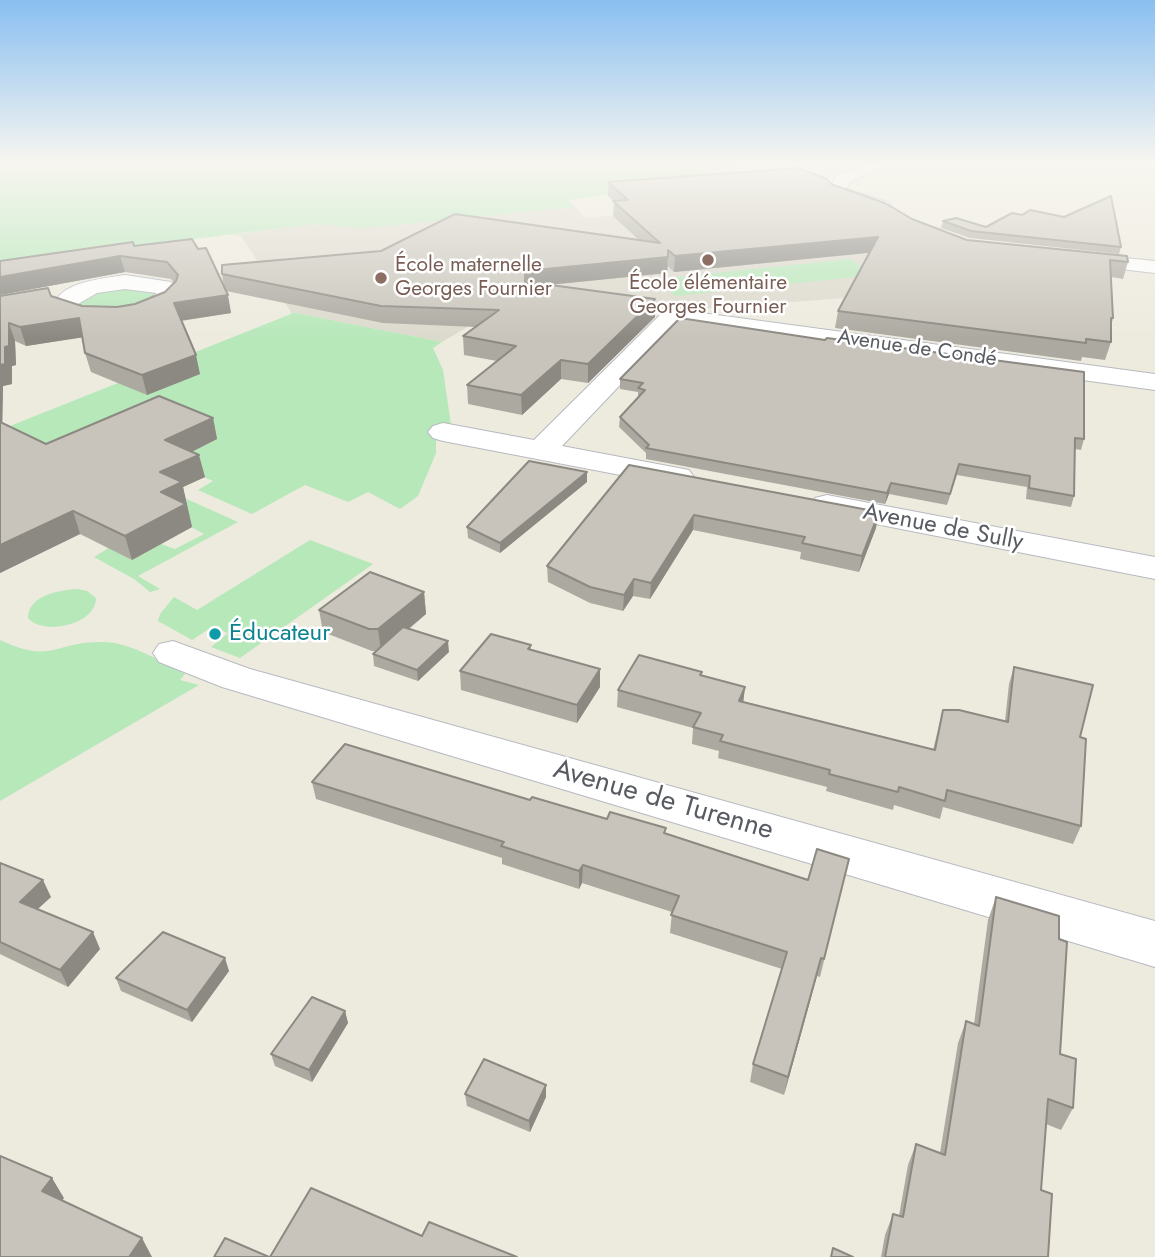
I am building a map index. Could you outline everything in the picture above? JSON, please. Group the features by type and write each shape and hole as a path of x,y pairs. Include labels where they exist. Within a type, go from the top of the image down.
{"street":[{"path":"1051,257 1155,267"},
{"path":"41,298 79,292"},
{"name":"Avenue de Condé","path":"541,450 668,317 678,315 1155,382"},
{"path":"443,432 703,481"},
{"name":"Avenue de Sully","path":"797,499 1155,568"},
{"name":"Avenue de Turenne","path":"173,653 236,678 1155,944"}],"shaded area":[{"path":"438,221 860,221 933,247 870,296 687,310 676,308 661,310 655,314 474,323 442,342 291,312 241,236 232,235 315,224 364,228"}],"green space":[{"path":"0,221 438,221 364,228 315,224 0,263"},
{"path":"850,259 875,275 675,296 657,279"},
{"path":"117,287 154,291 154,297 131,308 82,306 80,303 84,296"},
{"path":"291,314 442,342 433,348 443,370 451,425 436,441 436,453 418,496 400,509 368,492 348,502 305,485 252,514 198,490 213,481 166,460 75,460 0,430"},
{"path":"171,492 238,522 138,576 160,589 150,592 134,579 94,557 109,548 132,560 161,544 175,549 204,534 182,522"},
{"path":"310,540 373,564 240,658 211,647 228,633 212,627 192,640 158,621 160,614 174,597 197,610"},
{"path":"78,589 87,591 96,598 94,607 78,621 56,627 35,623 28,618 29,610 39,599 46,595"},
{"path":"0,640 31,651 83,643 122,645 185,674 180,680 199,685 0,801"}],"building":[{"path":"442,221 502,221 660,243 635,221 916,221 967,240 1127,256 1128,262 1110,260 1113,318 1111,342 1086,339 1086,343 838,311 878,237 675,256 668,250 668,257 525,271 525,291 536,283 655,299 588,364 561,360 521,395 467,385 516,346 463,336 499,310 381,306 222,274 222,265 381,251"},
{"path":"943,221 965,221 986,227 998,221 1116,221 1121,247 971,231"},
{"path":"192,239 198,249 206,248 228,295 174,303 196,355 142,375 85,353 79,318 20,327 9,323 9,346 5,347 5,364 0,365 0,296 48,288 51,296 82,306 117,307 135,304 165,292 178,275 167,262 120,256 0,277 0,261 133,242 134,246"},
{"path":"680,318 825,340 827,338 1084,372 1084,439 1075,438 1074,496 1029,488 1030,476 959,464 950,494 891,483 887,493 646,448 649,445 620,417 645,390 638,388 643,383 620,379"},
{"path":"159,396 213,418 165,440 199,455 160,472 182,482 161,492 186,504 125,536 73,511 0,545 0,422 46,444"},
{"path":"529,461 587,472 500,543 467,527"},
{"path":"629,465 879,512 862,556 802,543 805,537 694,515 651,583 634,579 624,595 590,587 547,566"},
{"path":"370,572 424,592 378,629 369,629 319,610"},
{"path":"403,627 448,641 417,670 373,654"},
{"path":"491,634 531,645 528,649 600,669 577,705 460,671"},
{"path":"639,655 745,687 739,701 935,750 943,710 959,710 1008,722 1014,667 1093,685 1080,737 1086,739 1081,826 947,790 945,801 899,787 898,792 829,774 830,770 720,741 723,735 693,727 701,713 618,690"},
{"path":"345,744 530,800 532,797 607,819 610,812 666,828 664,833 808,880 817,849 849,859 824,959 821,958 788,1077 753,1064 787,952 671,915 679,896 583,865 579,871 501,846 504,842 312,782"},
{"path":"0,863 43,880 20,902 93,932 60,970 0,942"},
{"path":"996,897 1059,916 1059,939 1067,942 1060,1054 1076,1059 1073,1108 1048,1099 1041,1190 1052,1194 1048,1257 885,1257 893,1214 903,1217 916,1144 945,1155 966,1021 979,1026"},
{"path":"163,932 225,958 187,1010 116,978"},
{"path":"312,997 345,1011 309,1070 271,1054"},
{"path":"484,1059 546,1085 529,1121 465,1094"},
{"path":"0,1156 52,1178 42,1191 142,1238 129,1257 0,1257"},
{"path":"311,1188 422,1236 429,1222 517,1257 270,1257"},
{"path":"225,1238 269,1257 214,1257"},
{"path":"833,1248 853,1257 831,1257"}],"place":[{"name":"École élémentaire Georges Fournier","path":"708,260"},
{"name":"École maternelle Georges Fournier","path":"381,278"},
{"name":"Éducateur","path":"215,634"}]}
